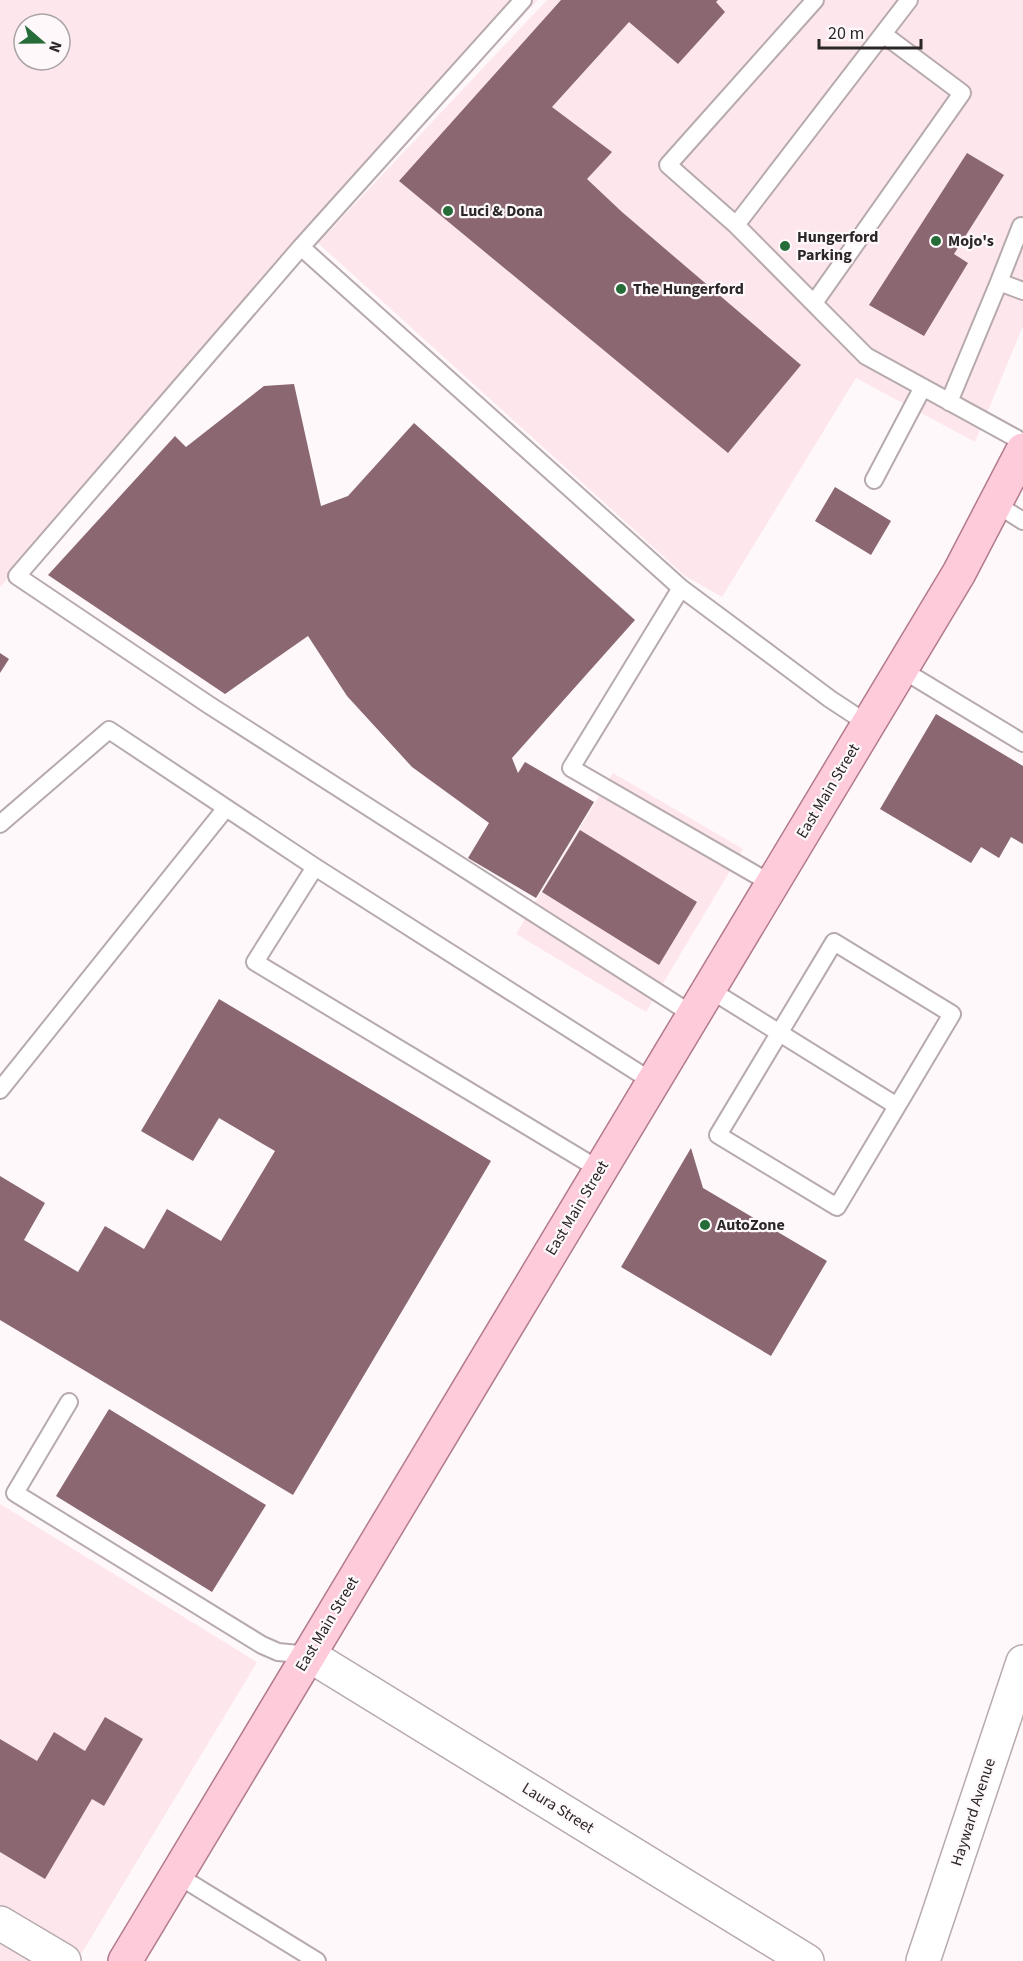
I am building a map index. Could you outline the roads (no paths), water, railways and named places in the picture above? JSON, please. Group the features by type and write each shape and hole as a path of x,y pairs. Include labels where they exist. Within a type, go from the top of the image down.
{"main road":[{"name":"East Main Street","path":"125,1961 959,573 1010,512 1023,450"}],"street":[{"name":"Laura Street","path":"309,1655 807,1961"},
{"name":"Hayward Avenue","path":"923,1961 1023,1662"},
{"path":"0,1923 64,1961"}],"lane":[{"path":"523,0 301,247 17,576 209,705 701,1002 780,1032 897,1106"},
{"path":"815,0 668,165 736,225 866,356 1023,442"},
{"path":"736,225 909,0"},
{"path":"814,303 962,93 883,34"},
{"path":"949,402 1021,226"},
{"path":"301,247 681,588 830,699 868,724"},
{"path":"999,282 1023,291"},
{"path":"874,480 923,387"},
{"path":"681,588 571,768 772,884"},
{"path":"901,669 1023,743"},
{"path":"0,824 109,730 315,867 653,1082"},
{"path":"0,1090 226,808"},
{"path":"315,867 255,963 600,1170"},
{"path":"834,942 952,1014 837,1207 718,1135 780,1032 834,942"},
{"path":"69,1402 15,1493 262,1644 278,1652 309,1655"},
{"path":"177,1875 317,1961"}],"place":[{"name":"Luci & Dona","path":"448,211"},
{"name":"Mojo's","path":"936,241"},
{"name":"Hungerford Parking","path":"785,246"},
{"name":"The Hungerford","path":"621,289"},
{"name":"AutoZone","path":"705,1225"}]}
